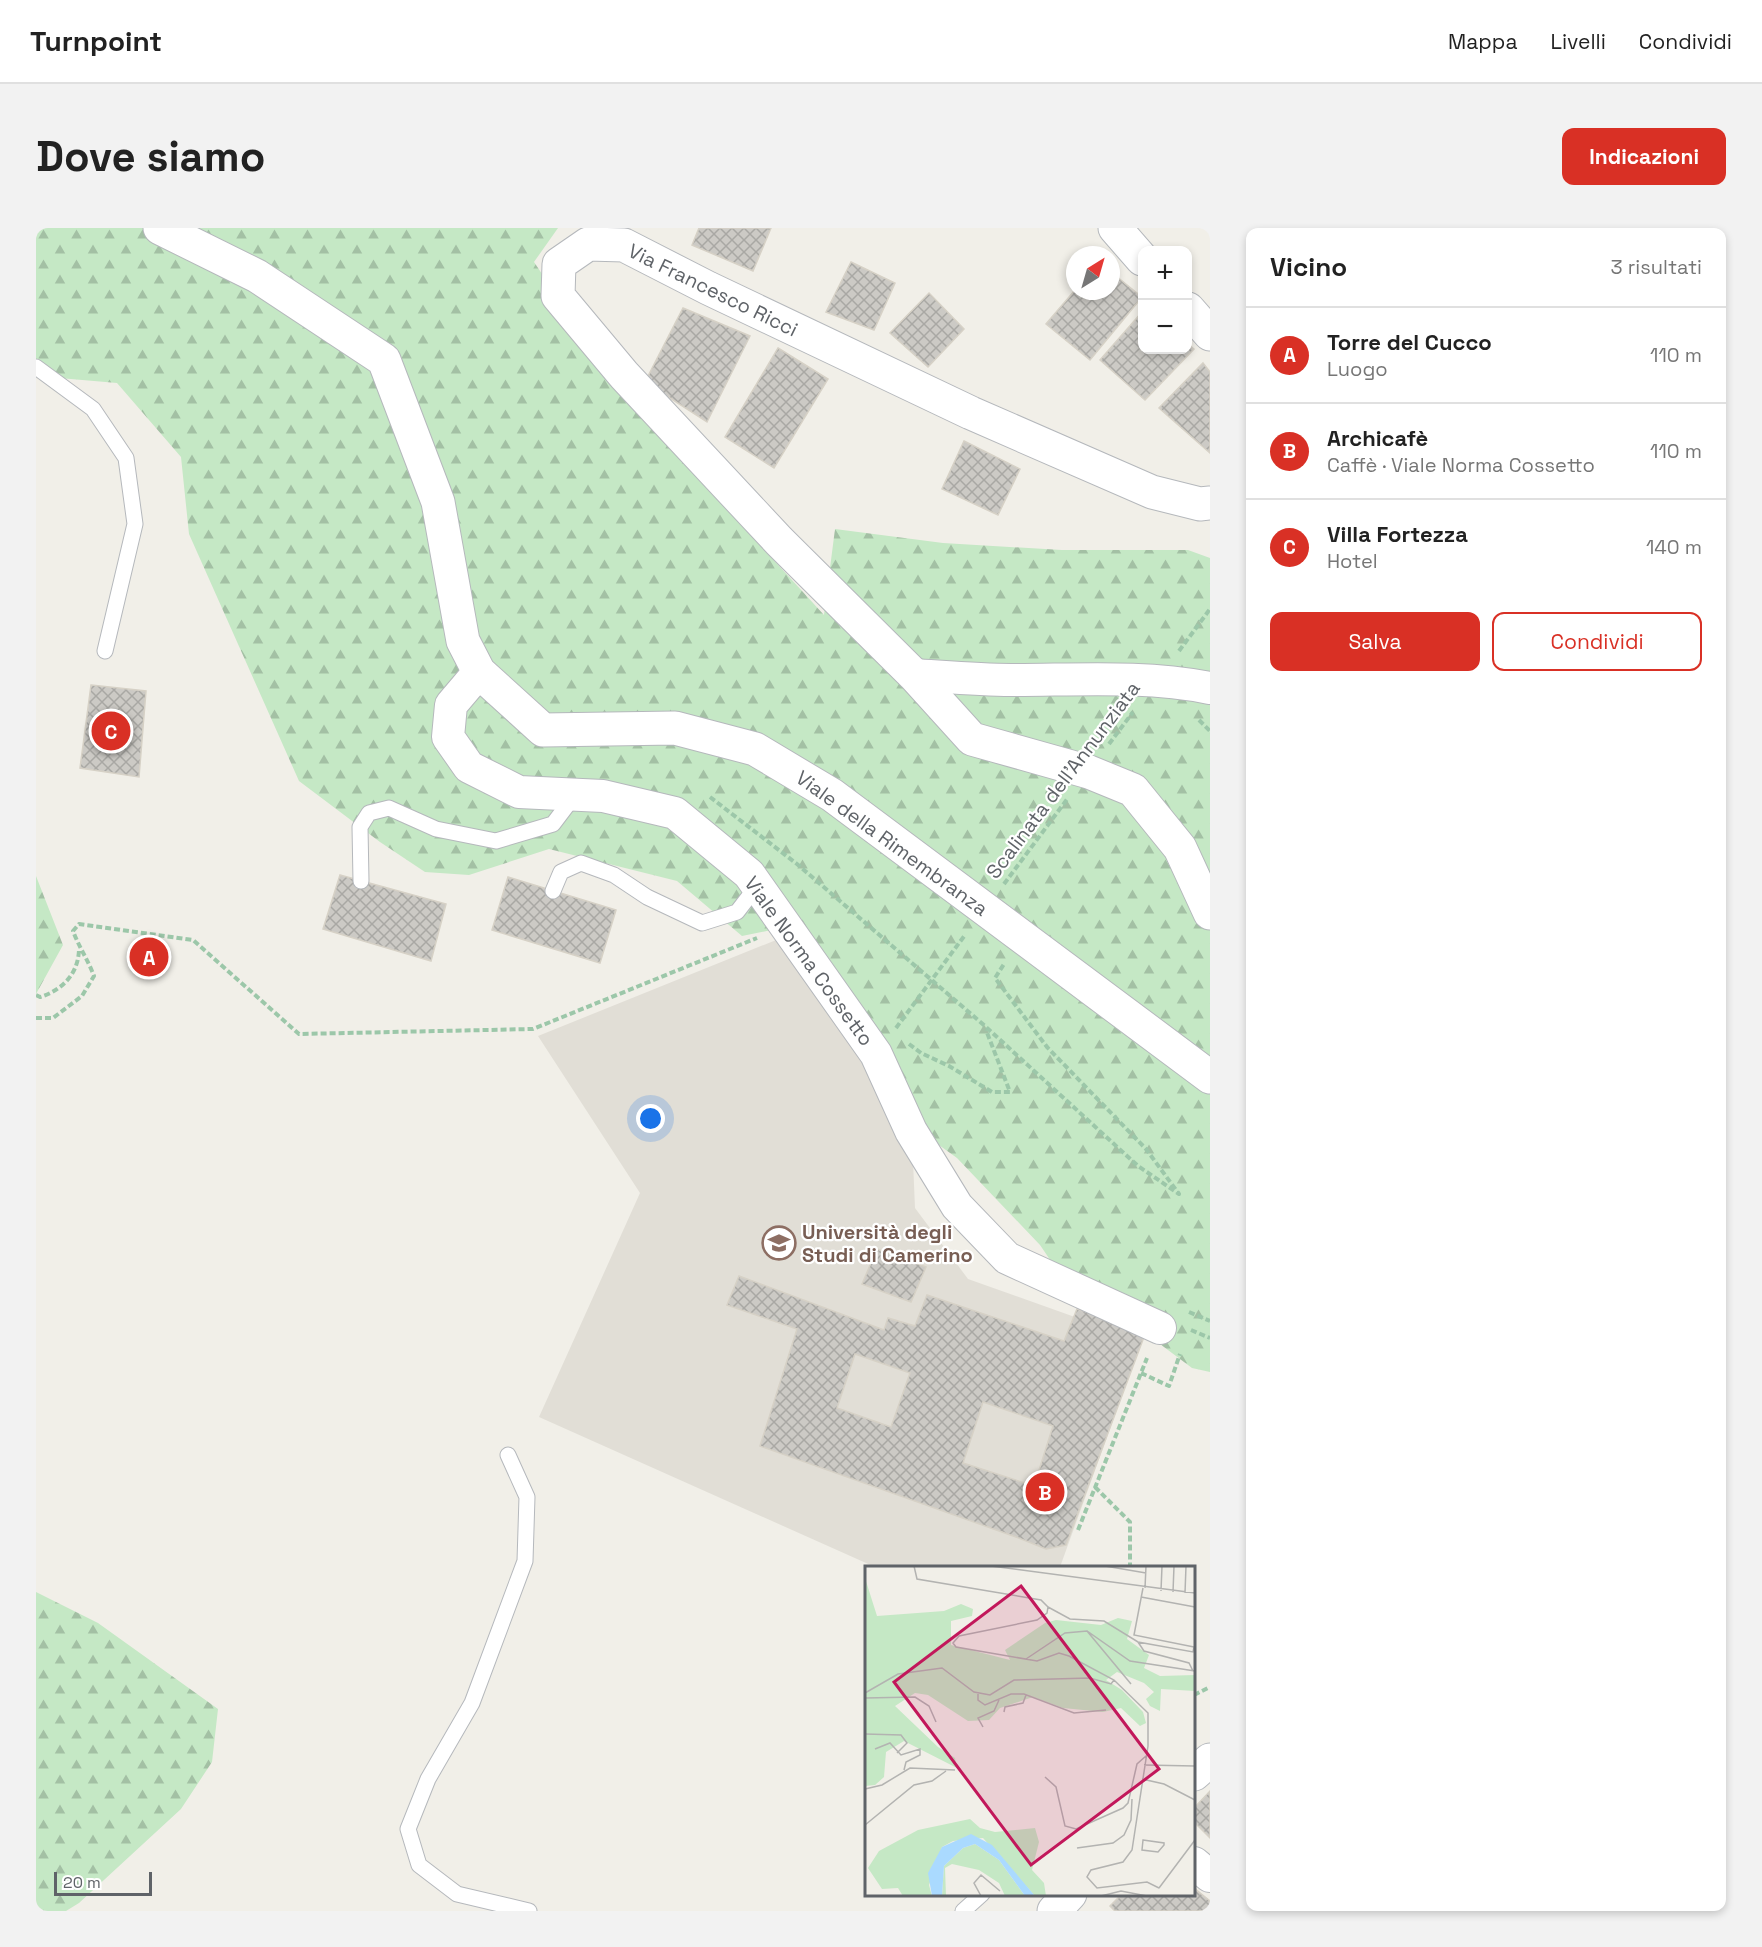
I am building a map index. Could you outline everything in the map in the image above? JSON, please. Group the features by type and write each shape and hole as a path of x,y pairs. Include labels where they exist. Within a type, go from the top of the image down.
{"street":[{"path":"160,228 257,276 384,360 438,502 463,641 479,672"},
{"path":"1115,228 1138,253"},
{"name":"Via Francesco Ricci","path":"914,675 779,541 624,375 558,296 559,264 588,244 624,245 708,288 971,413 1152,492 1200,504 1210,503"},
{"path":"1192,314 1210,334"},
{"name":"Viale Norma Cossetto","path":"479,672 451,705 448,737 469,767 519,792 603,796 675,813 749,874 786,927 884,1043 911,1131 957,1206 1007,1258 1173,1333"},
{"name":"Viale della Rimembranza","path":"479,672 543,730 675,728 755,748 832,795 1210,1077"},
{"path":"914,675 1008,680 1097,679 1189,684 1210,688"},
{"path":"914,675 972,740 1089,772 1133,790 1180,848 1210,913"},
{"path":"1195,1773 1210,1760"},
{"path":"1195,1864 1210,1876"},
{"path":"1054,1911 1068,1896"},
{"path":"1072,1896 1084,1911"}],"lane":[{"path":"36,367 93,409 126,458 135,524 105,651"},
{"path":"361,881 360,827 369,813 389,808 436,829 496,841 553,824 575,795"},
{"path":"553,891 561,872 581,863 614,875 647,897 702,923 737,912 757,886"},
{"path":"508,1455 527,1497 525,1561 472,1703 428,1779 408,1829 419,1865 457,1894 529,1911"},
{"path":"963,1911 980,1896"}],"path":[{"name":"Scalinata dell'Annunziata","path":"884,1043 1210,609"},
{"path":"700,794 711,797 797,864 985,1026 1138,1166 1179,1194 1146,1149 1047,1047 995,978 1007,959 1053,962"},
{"path":"36,1018 53,1018 82,996 94,976 73,931 79,924 193,940 299,1034 533,1029 786,927"},
{"path":"36,994 40,997 48,994 68,980 79,959 79,947"},
{"path":"884,1043 921,1053 949,1066 992,1092 1010,1092 985,1026"},
{"path":"1187,1311 1210,1321"},
{"path":"1078,1530 1141,1373 1173,1333 1189,1329 1210,1338"},
{"path":"1141,1373 1168,1386 1182,1348"},
{"path":"1095,1487 1130,1522 1130,1566"},
{"path":"1195,1695 1210,1687"},
{"path":"1195,1689 1201,1692"}],"shaded area":[{"name":"Università degli Studi di Camerino","path":"786,936 912,1138 915,1208 968,1279 1142,1341 1060,1566 873,1566 539,1417 640,1193 538,1036"}],"green space":[{"path":"36,228 558,228 534,262 623,395 824,615 835,529 943,543 1062,550 1188,550 1210,558 1210,1372 1192,1368 1144,1332 1076,1298 1040,1245 957,1158 918,1130 786,927 742,936 677,881 549,849 469,875 425,872 380,842 299,781 189,534 181,457 117,383 36,376"},
{"path":"36,876 63,945 36,994"},
{"path":"36,1592 98,1623 218,1709 212,1762 181,1809 79,1903 66,1911 36,1911"}],"building":[{"path":"699,228 771,228 753,271 692,245"},
{"path":"851,262 895,283 874,330 826,312"},
{"path":"1120,279 1138,294 1138,302 1090,360 1046,324 1066,300 1120,300"},
{"path":"929,293 964,329 928,367 890,333"},
{"path":"683,308 750,336 707,422 645,382"},
{"path":"1138,317 1138,354 1189,354 1145,400 1100,360"},
{"path":"778,348 828,379 774,468 725,437"},
{"path":"1203,363 1210,372 1210,453 1159,408"},
{"path":"964,441 1020,469 998,515 942,489"},
{"path":"91,685 146,691 139,777 80,768"},
{"path":"340,875 446,904 431,961 323,929"},
{"path":"508,877 616,910 600,963 492,930"},
{"path":"141,945 162,951 158,968 136,963"},
{"path":"877,1249 926,1267 911,1302 862,1284"},
{"path":"739,1276 884,1330 888,1318 915,1326 927,1295 1064,1341 1077,1309 1102,1317 1144,1337 1066,1545 1046,1549 760,1446 797,1329 727,1305","holes":["855,1354 910,1373 891,1427 837,1408","983,1402 1053,1426 1034,1486 963,1463"]},
{"path":"1210,1791 1210,1838 1195,1823 1195,1807"},
{"path":"1195,1889 1210,1901 1210,1911 1115,1911 1110,1906 1120,1896 1195,1896"}],"place":[{"name":"Villa Fortezza","path":"111,731"},
{"name":"Torre del Cucco","path":"149,957"},
{"name":"Università degli Studi di Camerino","path":"779,1243"},
{"name":"Archicafè","path":"1045,1492"}]}
